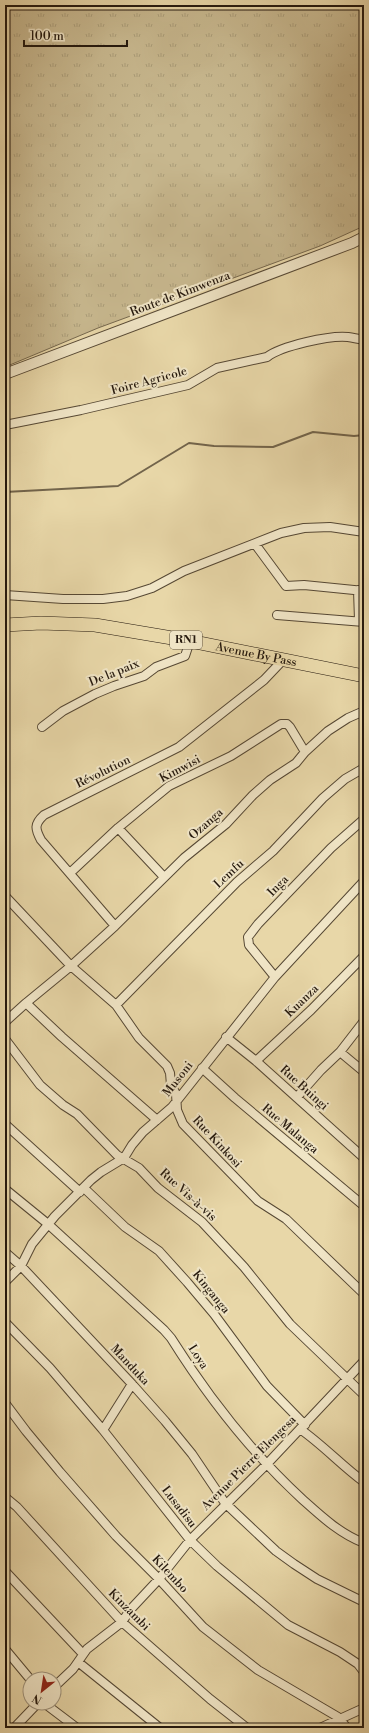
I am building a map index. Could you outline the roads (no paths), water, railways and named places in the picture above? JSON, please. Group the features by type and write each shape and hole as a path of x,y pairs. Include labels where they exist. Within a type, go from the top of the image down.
{"highway":[{"name":"Avenue By Pass","path":"5,625 75,623 190,641 364,676"}],"street":[{"name":"Route de Kimwenza","path":"5,374 364,237"},
{"name":"Foire Agricole","path":"5,425 81,410 188,384 218,368 267,357 273,352 305,342 348,337 364,340"},
{"path":"5,595 62,599 103,599 127,596 152,588 184,571 281,533 304,528 330,527 364,532"},
{"path":"255,544 286,586 361,590 361,621 277,615"},
{"name":"De la paix","path":"42,727 63,711 95,694 144,676 156,667 185,656 190,641"},
{"name":"Révolution","path":"115,926 41,840 36,828 37,822 40,818 179,747 264,680 283,660"},
{"name":"Ozanga","path":"5,1022 72,966 135,908 184,858 226,824 253,795 270,780 296,763 304,752 338,724 364,711"},
{"name":"Kimwisi","path":"70,873 118,828 169,786 231,756 281,724 287,724 290,727 304,752"},
{"name":"Lemfu","path":"116,1005 237,882 278,846 323,798 345,779 364,768"},
{"name":"Inga","path":"275,977 249,945 248,937 258,924 331,848 364,819"},
{"path":"118,828 164,877"},
{"name":"Musoni","path":"5,1282 20,1266 32,1244 48,1224 101,1172 124,1158 132,1145 143,1132 176,1102 275,977 364,881"},
{"name":"Rue Kinkosi","path":"5,896 72,966 116,1005 139,1038 167,1066 170,1073 171,1085 176,1094 177,1110 183,1124 258,1202 286,1219 364,1294"},
{"name":"Kuanza","path":"256,1061 311,1010 364,956"},
{"path":"26,1003 62,1037 157,1120"},
{"path":"297,1097 321,1070 340,1052 364,1021"},
{"name":"Rue Buingi","path":"226,1037 256,1061 364,1158"},
{"name":"Rue Vis-à-vis","path":"5,1039 40,1085 63,1105 77,1114 117,1155 139,1168 165,1193 202,1222 244,1267 290,1324 364,1395"},
{"path":"340,1052 364,1072"},
{"name":"Rue Malanga","path":"202,1068 364,1206"},
{"name":"Kinganga","path":"5,1124 125,1227 159,1251 188,1282 214,1314 267,1386 302,1427 364,1482"},
{"name":"Loya","path":"5,1189 48,1224 168,1334 211,1398 266,1465 329,1522 351,1537 364,1543"},
{"name":"Manduka","path":"5,1252 132,1384 192,1454 225,1504"},
{"name":"Lusadisu","path":"5,1322 50,1368 103,1430 190,1540 217,1566 288,1625 340,1652 358,1664 364,1672"},
{"name":"Avenue Pierre Elengesa","path":"62,1680 71,1672 88,1648 122,1622 130,1610 159,1579 190,1540 266,1465 348,1380 364,1361"},
{"path":"103,1430 132,1384"},
{"name":"Kilembo","path":"5,1404 60,1472 116,1536 159,1579 203,1627 258,1670 340,1719 347,1728"},
{"name":"Kinzambi","path":"6,1499 17,1507 82,1580 122,1622 210,1699 248,1728"},
{"path":"225,1504 276,1551 294,1564 317,1579 364,1602"},
{"path":"5,1572 83,1654"},
{"path":"5,1650 23,1671"},
{"path":"78,1662 160,1728"},
{"path":"320,1728 364,1708"},
{"path":"14,1728 30,1711"},
{"path":"55,1711 77,1728"}],"waterway":[{"path":"5,492 118,486 189,443 214,446 273,447 313,432 354,436 364,435"}]}
